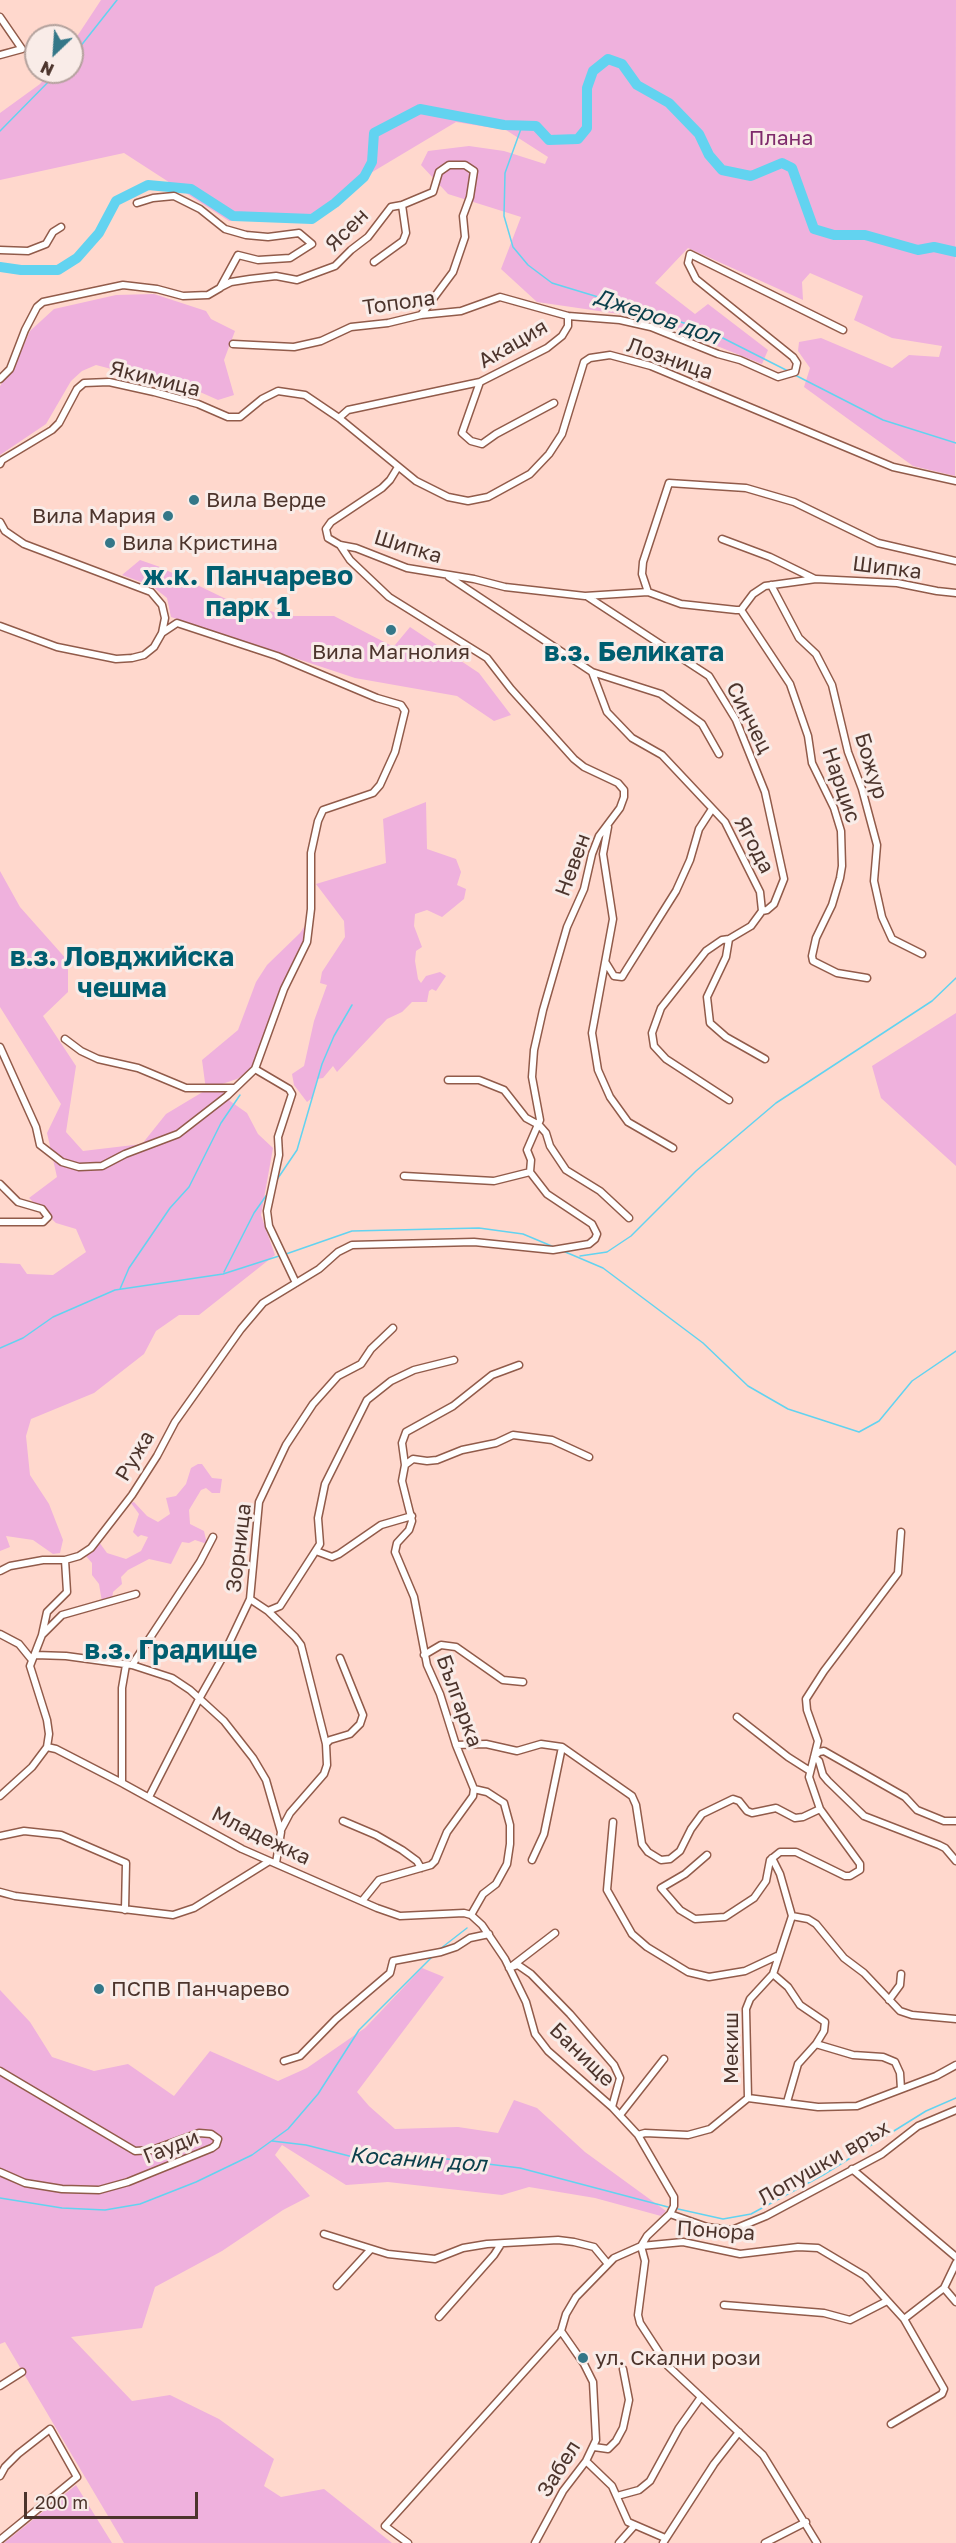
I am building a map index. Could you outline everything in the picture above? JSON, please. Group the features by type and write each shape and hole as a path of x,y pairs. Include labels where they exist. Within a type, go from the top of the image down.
{"street":[{"path":"0,17 22,49 0,55"},
{"name":"Ясен","path":"0,379 10,369 25,330 37,307 43,302 123,285 157,289 183,297 208,295 231,282 250,279 276,276 297,280 335,266 368,237 391,207 434,192 439,172 449,165 465,165 474,171 470,197 463,216 465,237 453,272 421,315"},
{"path":"137,203 153,198 174,196 200,209 225,229 246,235 268,237 299,233 312,244 290,258 258,260 238,255 220,288"},
{"path":"374,262 404,241 405,219 402,205"},
{"path":"0,250 28,251 46,244 53,232 61,227"},
{"name":"Акация","path":"339,418 348,410 480,382 547,348 562,336 568,326 568,316 620,320 651,327 778,377 795,372 797,363 778,344 703,287 692,274 688,256 694,254 843,330"},
{"name":"Топола","path":"233,344 294,347 321,341 351,327 461,311 500,297 568,316"},
{"name":"Лозница","path":"228,417 240,417 262,399 278,391 305,395 339,418 416,481 448,497 468,501 488,497 530,474 549,454 562,434 584,362 590,358 610,356 651,366 892,467 956,481"},
{"name":"Якимица","path":"0,464 52,430 59,423 77,389 84,383 109,382 154,392 198,404 228,417"},
{"path":"480,382 462,433 471,441 482,444 554,403"},
{"name":"Шипка","path":"398,467 382,488 353,505 328,525 326,536 340,545 356,548 407,568 513,588 585,596"},
{"path":"648,592 642,574 643,562 669,483 755,491 794,502 878,543 956,561"},
{"path":"0,522 5,531 24,544 151,592 162,604 165,618 162,633 154,647 144,655 116,659 57,647 0,626"},
{"path":"722,539 770,557 816,579"},
{"name":"Невен","path":"340,545 350,560 389,597 487,658 511,689 574,759 584,767 622,787 624,797 615,818 600,836 592,854 584,889 567,927 543,1010 534,1050 532,1077 539,1125 546,1133 550,1146 566,1170 600,1191 629,1218"},
{"path":"449,577 592,672 661,694 702,723 719,754"},
{"name":"Шипка","path":"741,610 758,589 816,579 897,582 956,593"},
{"name":"Божур","path":"771,585 799,638 816,654 832,685 848,752 862,789 877,845 874,881 882,917 892,939 922,954"},
{"path":"585,596 648,592 681,604 741,610"},
{"name":"Синчец","path":"585,596 601,603 709,676 736,720 765,792 784,879 774,904 768,910 762,910"},
{"name":"Нарцис","path":"741,610 790,684 808,736 812,763 834,808 841,831 842,866 838,885 832,905 816,938 813,961 837,973 867,978"},
{"path":"0,1047 36,1127 40,1145 66,1164 90,1168 102,1166 125,1154 178,1134 255,1069 284,989 307,942 311,909 311,853 318,821 323,810 373,794 380,785 395,752 405,711 401,705 377,698 277,656 177,623 162,633"},
{"name":"Ягода","path":"592,672 607,712 632,738 662,754 725,822 760,892 762,910"},
{"path":"605,962 614,976 622,976 669,904 686,870 699,829 712,809"},
{"path":"608,827 604,861 613,919 592,1033 598,1070 622,1115 638,1129 673,1148"},
{"path":"729,1101 666,1059 654,1046 652,1034 661,1008 706,951 722,940 729,939 752,926 762,910"},
{"path":"729,939 726,957 707,997 710,1023 726,1037 765,1059"},
{"path":"65,1039 81,1051 98,1059 138,1068 186,1088 235,1088"},
{"path":"255,1069 290,1089 292,1094 278,1137 279,1155 267,1211 269,1226 296,1283"},
{"path":"404,1176 494,1181 530,1172 531,1160 527,1150 539,1125 526,1118 504,1090 479,1080 448,1080"},
{"name":"Ружа","path":"0,1570 44,1560 65,1560 84,1554 101,1538 157,1456 175,1422 235,1337 263,1303 352,1245 474,1242 553,1250 589,1244 595,1239 597,1234 592,1224 547,1194 530,1172"},
{"path":"0,1184 18,1202 42,1209 48,1217 43,1222 0,1222"},
{"name":"Зорница","path":"149,1797 221,1660 250,1599 260,1502 286,1445 313,1404 338,1376 361,1364 370,1349 393,1328"},
{"path":"268,1611 280,1606 316,1551 321,1538 318,1518 325,1484 367,1400 392,1381 414,1370 454,1360"},
{"path":"316,1551 332,1557 381,1525 411,1516 402,1481 405,1464 402,1443 406,1432 453,1406 492,1375 519,1365"},
{"path":"405,1464 413,1459 437,1460 462,1450 496,1443 513,1435 552,1440 589,1457"},
{"name":"Българка","path":"411,1516 409,1530 397,1543 395,1552 414,1597 424,1655 474,1790"},
{"path":"707,1855 685,1874 660,1888 690,1918 706,1920 725,1917 754,1898 765,1885 768,1864 780,1852 796,1852 835,1872 850,1876 860,1870 860,1864 820,1809 809,1777 818,1741 807,1710 806,1699 824,1671 898,1573 901,1532"},
{"path":"122,1783 122,1688 129,1665 200,1562 213,1537"},
{"path":"0,1796 32,1767 47,1747 49,1727 31,1671 47,1612 67,1592 65,1560"},
{"path":"42,1635 62,1615 136,1594"},
{"path":"250,1599 268,1611 301,1645 326,1744 327,1765 324,1774 287,1817 280,1832 276,1863"},
{"path":"0,1634 19,1644 33,1657 66,1656 129,1665 172,1678 224,1721 253,1758 266,1780 280,1832"},
{"path":"424,1655 441,1645 456,1647 503,1680 523,1682"},
{"path":"326,1744 330,1740 350,1734 360,1724 363,1715 340,1658"},
{"path":"737,1717 788,1757 810,1771"},
{"path":"456,1745 486,1744 518,1751 541,1744 562,1747 632,1796 636,1803 642,1844 648,1852 661,1860 670,1859 681,1851 691,1829 702,1814 733,1799 739,1801 747,1811 752,1813 776,1808 795,1818 820,1809"},
{"name":"Младежка","path":"47,1747 56,1749 149,1797 268,1862 276,1863 362,1901 400,1916 471,1915"},
{"path":"532,1860 544,1834 562,1747"},
{"path":"814,1757 824,1751 905,1797 917,1810 944,1821 956,1821"},
{"path":"814,1757 819,1761 823,1775 828,1781 864,1816 939,1845 945,1848 956,1862"},
{"path":"362,1901 379,1880 421,1868 435,1861 447,1832 473,1796 474,1790 487,1792 504,1803 510,1825 510,1844 507,1864 496,1884 483,1894 471,1915"},
{"path":"343,1821 402,1850 417,1861 421,1868"},
{"path":"613,1822 608,1890 632,1934 647,1947 688,1972 709,1977 745,1971 777,1956"},
{"path":"0,1836 24,1831 61,1835 126,1863 125,1910"},
{"path":"772,1858 780,1874 792,1916 777,1956 773,1974 788,1987 800,2005 825,2022 824,2031 816,2044 798,2064 787,2102"},
{"path":"0,1892 15,1896 161,1915 185,1912 268,1862"},
{"name":"Банище","path":"471,1915 489,1934 509,1968 526,2002 535,2034 562,2064 612,2107 638,2135 674,2197 674,2206 670,2214"},
{"path":"792,1916 808,1919 822,1929 844,1958 864,1973 900,2011 912,2015 955,2018"},
{"path":"509,1968 555,1933"},
{"path":"284,2061 300,2056 336,2019 390,1973 393,1961 441,1952 456,1947 470,1938 489,1934"},
{"path":"509,1968 518,1965 531,1974 570,2014 614,2065 620,2078 612,2107"},
{"name":"Мекиш","path":"638,2135 645,2133 688,2135 710,2129 748,2098 746,2009 750,1999 773,1974"},
{"path":"889,2001 900,1985 901,1974"},
{"path":"816,2044 853,2055 883,2057 895,2062 900,2073 901,2089"},
{"path":"620,2115 664,2059"},
{"path":"748,2098 844,2108 857,2106 936,2076 956,2065"},
{"name":"Гауди","path":"0,2071 135,2151 152,2150 199,2133 211,2134 218,2139 212,2148 128,2182 99,2190 62,2189 25,2183 0,2172"},
{"name":"Лопушки връх","path":"670,2214 707,2227 732,2230 766,2216 882,2154 918,2126 956,2110"},
{"path":"852,2169 956,2257"},
{"path":"408,2543 385,2526 561,2331 571,2304 608,2264 621,2253 640,2246 670,2214"},
{"path":"324,2234 388,2254 435,2259 463,2248 487,2244 574,2241 591,2246 608,2264"},
{"name":"Понора","path":"640,2246 684,2242 740,2254 798,2247 818,2248 865,2276 904,2319 944,2391 891,2424"},
{"path":"439,2317 495,2255 501,2244"},
{"path":"640,2246 645,2261 638,2315 640,2323 668,2366 763,2456 817,2543"},
{"path":"337,2286 371,2249"},
{"path":"904,2319 944,2288 956,2263"},
{"path":"944,2288 956,2302"},
{"path":"724,2305 824,2313 850,2320 887,2301"},
{"name":"Забел","path":"535,2543 563,2491 594,2447 596,2435 593,2382 589,2372 561,2331"},
{"path":"594,2447 608,2449 623,2428 629,2400 623,2369"},
{"path":"0,2386 22,2372"},
{"path":"617,2496 639,2490 650,2481 679,2428 701,2397"},
{"path":"0,2476 18,2454 50,2429 77,2477 0,2540"},
{"path":"586,2461 600,2473 617,2496 624,2517 634,2526 664,2540 714,2464 739,2432"},
{"path":"765,2543 806,2522"},
{"path":"618,2543 634,2526"}],"green space":[{"name":"Плана","path":"101,0 956,0 955,476 913,466 804,387 810,368 798,351 799,342 821,338 892,368 909,355 939,357 942,346 892,338 854,320 863,296 810,273 802,282 803,300 688,248 655,283 695,314 708,304 768,350 762,364 647,318 537,302 501,269 521,217 448,194 421,165 428,151 469,146 504,151 545,164 548,157 506,130 456,122 364,177 335,203 312,219 229,221 124,153 0,180 0,113 40,84 84,84 84,26"},
{"path":"154,294 206,311 211,319 235,331 224,360 234,395 218,400 200,392 96,365 82,371 71,381 46,424 0,455 0,386 19,356 30,331 54,309 116,295"},
{"path":"140,560 160,567 224,598 288,616 334,616 390,645 395,645 410,627 479,673 511,715 494,721 457,696 355,678 171,617 167,598 152,586 122,575"},
{"path":"426,802 427,849 456,859 461,872 457,885 466,889 464,899 442,917 427,910 415,914 414,926 422,947 416,951 418,979 421,983 426,976 440,972 446,976 436,991 432,989 429,991 427,1002 412,1002 402,1012 387,1019 337,1072 333,1066 323,1078 317,1079 312,1098 307,1102 294,1085 292,1074 304,1066 314,1021 327,985 320,983 322,972 345,937 344,921 316,884 386,863 383,819"},
{"path":"0,871 20,907 68,961 68,992 43,1016 76,1066 66,1132 83,1151 142,1144 166,1114 206,1090 202,1060 238,1030 256,982 267,965 300,933 309,920 305,941 253,1068 237,1079 219,1085 230,1101 247,1113 258,1134 273,1148 261,1215 275,1255 199,1315 179,1315 156,1331 144,1354 94,1393 31,1419 26,1436 30,1475 49,1504 63,1540 60,1553 53,1554 33,1540 6,1536 10,1547 0,1551 0,1263 20,1264 27,1274 53,1275 86,1252 76,1229 56,1223 29,1198 57,1177 47,1133 61,1104 0,1007"},
{"path":"956,1013 956,1166 881,1098 872,1066"},
{"path":"202,1464 212,1478 222,1479 220,1493 212,1493 206,1488 201,1490 189,1510 190,1524 204,1531 207,1544 195,1540 189,1543 182,1542 171,1564 149,1559 128,1570 121,1577 122,1584 113,1592 112,1600 102,1602 99,1584 92,1575 92,1563 85,1555 99,1542 107,1553 126,1559 141,1551 148,1537 141,1535 138,1537 133,1532 139,1514 131,1503 134,1502 147,1516 158,1522 170,1514 166,1498 176,1496 186,1484 191,1468"},
{"path":"422,1968 444,1977 357,2092 369,2106 395,2129 458,2127 498,2133 514,2100 537,2108 585,2152 666,2211 661,2216 595,2198 529,2187 502,2195 388,2182 346,2185 282,2145 275,2155 310,2196 283,2210 222,2251 155,2287 142,2328 71,2337 132,2401 170,2395 219,2419 274,2459 264,2486 281,2497 324,2489 392,2543 124,2543 5,2342 0,2344 0,1990 30,2022 52,2057 94,2071 128,2064 174,2096 210,2051 278,2081 307,2068 365,2028"},
{"path":"76,2485 112,2543 4,2543"}],"waterway":[{"path":"84,42 117,0"},
{"path":"0,267 21,270 58,270 77,258 99,233 116,201 148,185 191,189 233,216 312,219 335,203 364,177 372,162 374,133 420,109 504,125 536,126 549,140 578,139 587,128 587,88 593,71 608,59 622,64 637,85 669,103 699,134 709,155 722,170 751,176 782,163 792,168 814,229 834,235 865,235 918,250 934,247 956,252"},
{"path":"0,131 46,84"},
{"name":"Джеров дол","path":"522,126 505,173 504,216 513,247 528,265 552,283 707,330 788,371"},
{"name":"Джеров дол","path":"795,375 883,420 956,443"},
{"path":"580,1256 607,1252 631,1236 696,1171 776,1103 932,1001 956,978"},
{"path":"276,1181 297,1150 322,1064 334,1036 352,1005"},
{"path":"120,1289 129,1268 170,1208 189,1187 221,1123 240,1095"},
{"path":"224,1272 254,1213 268,1193"},
{"path":"286,1254 352,1231 479,1228 523,1234 554,1247"},
{"path":"563,1251 603,1268 703,1343 748,1386 788,1409 859,1432 879,1421 912,1381 956,1351"},
{"path":"0,1348 23,1338 53,1317 115,1290 223,1274 279,1256"},
{"path":"440,1949 467,1928"},
{"path":"0,2198 62,2208 105,2210 140,2204 196,2182 252,2155 288,2129 318,2094 359,2030 432,1957"},
{"name":"Косанин дол","path":"678,2209 723,2219 751,2214 823,2175 926,2111 956,2098"},
{"name":"Косанин дол","path":"272,2141 306,2145 361,2159 400,2160 431,2157 520,2168 668,2207"}],"place":[{"name":"Вила Верде","path":"194,500"},
{"name":"Вила Мария","path":"168,516"},
{"name":"Вила Кристина","path":"110,543"},
{"name":"Вила Магнолия","path":"391,630"},
{"name":"ПСПВ Панчарево","path":"99,1989"},
{"name":"ул. Скални рози","path":"583,2358"}],"district":[{"name":"ж.к. Панчарево парк 1","path":"248,592"},
{"name":"в.з. Беликата","path":"634,652"},
{"name":"в.з. Ловджийска чешма","path":"122,972"},
{"name":"в.з. Градище","path":"171,1650"}]}
